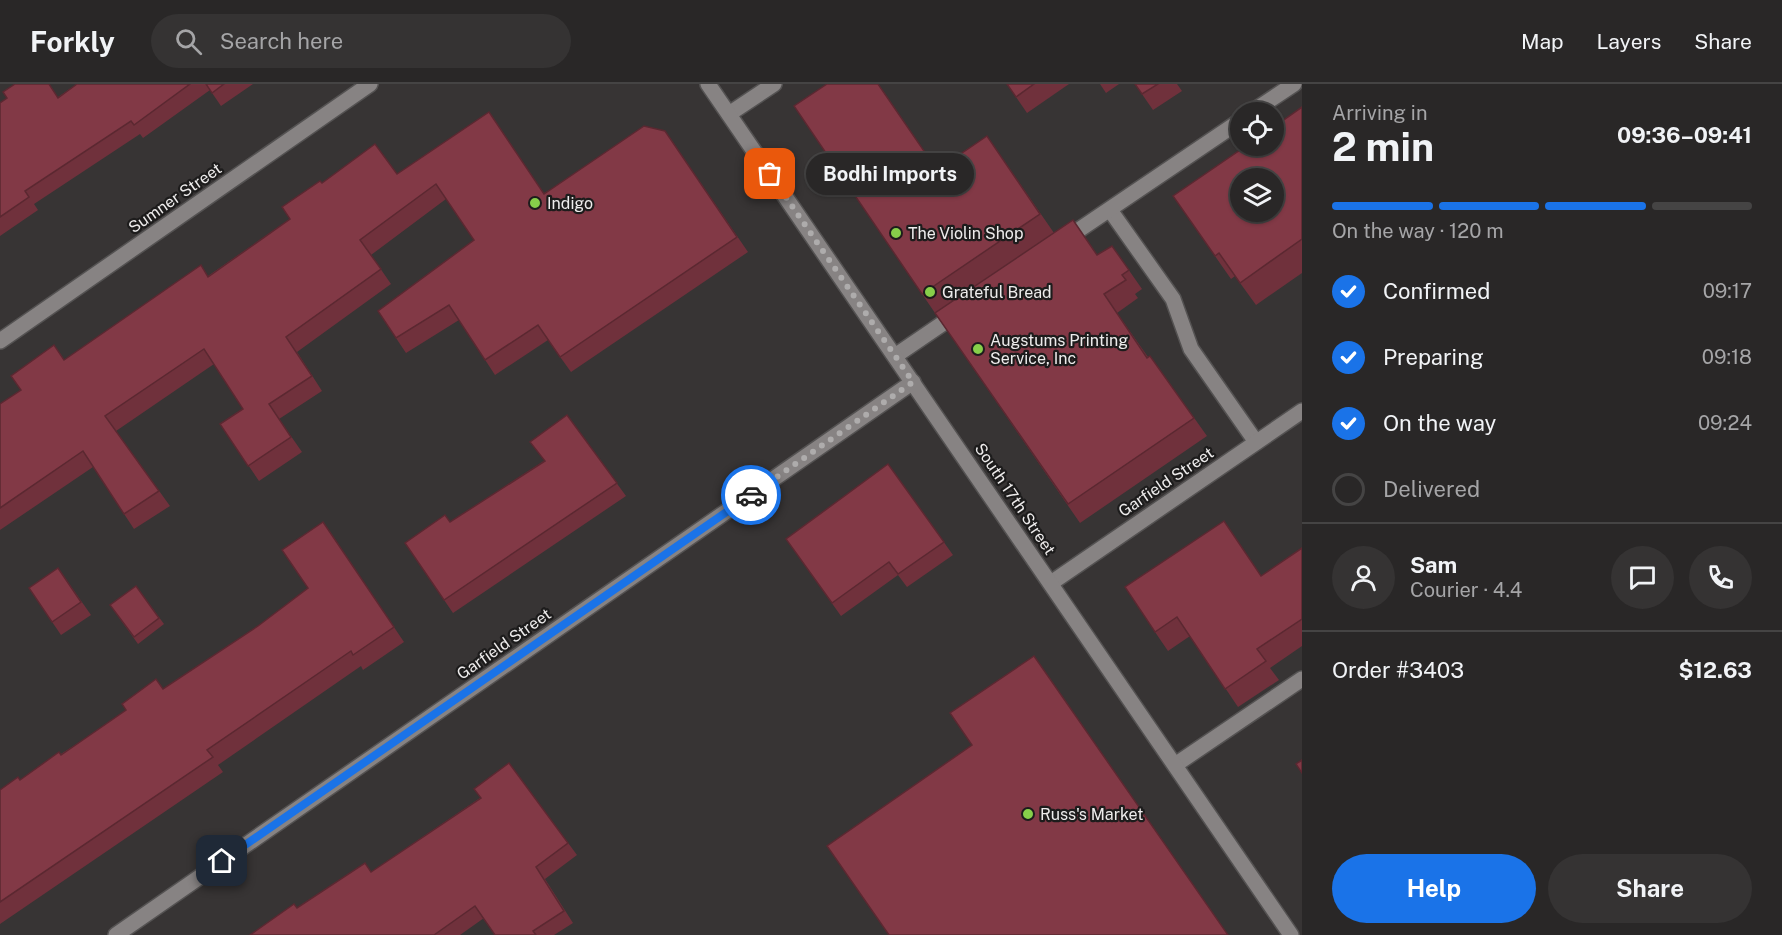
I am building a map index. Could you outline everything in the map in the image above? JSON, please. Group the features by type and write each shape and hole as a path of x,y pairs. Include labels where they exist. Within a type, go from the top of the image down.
{"street":[{"name":"Sumner Street","path":"0,341 370,84"},
{"name":"South 17th Street","path":"708,84 1291,935"},
{"path":"729,114 774,84"},
{"path":"1267,102 1294,84"},
{"path":"1052,249 1230,128"},
{"path":"1110,210 1173,299 1191,349 1256,442"},
{"path":"895,356 967,307"},
{"name":"Garfield Street","path":"116,935 913,382"},
{"name":"Garfield Street","path":"1051,583 1302,411"},
{"path":"1175,765 1302,679"}],"building":[{"path":"15,84 49,84 58,98 77,84 190,84 134,125 131,121 25,191 29,197 0,217 0,103 7,98 3,92"},
{"path":"206,84 224,84 212,93"},
{"path":"827,84 878,84 937,170 987,136 1040,214 922,294 794,106"},
{"path":"1007,84 1034,84 1016,97"},
{"path":"1135,84 1158,84 1142,94"},
{"path":"1302,107 1302,239 1240,283 1219,253 1215,256 1173,196 1231,156 1284,156 1284,120"},
{"path":"489,112 544,194 644,126 665,131 737,237 560,357 538,325 485,360 449,305 396,338 378,311 474,240 436,184 360,240 381,269 286,337 312,376 269,404 291,437 248,466 220,424 243,409 204,349 105,416 159,491 124,514 83,451 0,508 0,404 21,390 11,376 54,345 64,360 201,265 208,277 290,219 282,207 320,181 322,183 375,144 397,174"},
{"path":"1073,220 1097,255 1112,246 1129,270 1122,275 1126,280 1104,294 1147,358 1150,356 1194,418 1068,504 935,313"},
{"path":"567,415 617,483 444,600 405,543 445,515 450,522 545,461 530,442"},
{"path":"888,464 944,542 898,574 889,562 832,603 786,539"},
{"path":"1224,521 1261,576 1302,548 1302,619 1257,649 1266,661 1225,689 1177,617 1155,632 1125,587"},
{"path":"323,522 394,627 353,655 351,651 207,750 213,757 0,902 0,790 18,777 20,780 59,752 61,755 126,710 122,704 156,679 163,689 258,626 308,588 282,550"},
{"path":"58,568 81,602 52,622 29,588"},
{"path":"136,586 159,618 134,637 110,605"},
{"name":"Russ's Market","path":"1034,656 1228,935 889,935 827,846 972,745 950,713"},
{"path":"1302,760 1302,773 1296,764"},
{"path":"509,763 568,843 536,867 564,911 533,931 536,935 495,935 475,906 434,935 250,935 294,904 297,908 365,863 371,872 481,798 474,789"}],"way so far":[{"path":"751,495 913,382 770,174"}],"place":[{"name":"Bodhi Imports","path":"770,174"},
{"name":"Indigo","path":"535,203"},
{"name":"The Violin Shop","path":"896,233"},
{"name":"Grateful Bread","path":"930,292"},
{"name":"Augstums Printing Service, Inc","path":"978,349"},
{"name":"Russ's Market","path":"1028,814"}],"route":[{"path":"222,861 751,495"}]}
